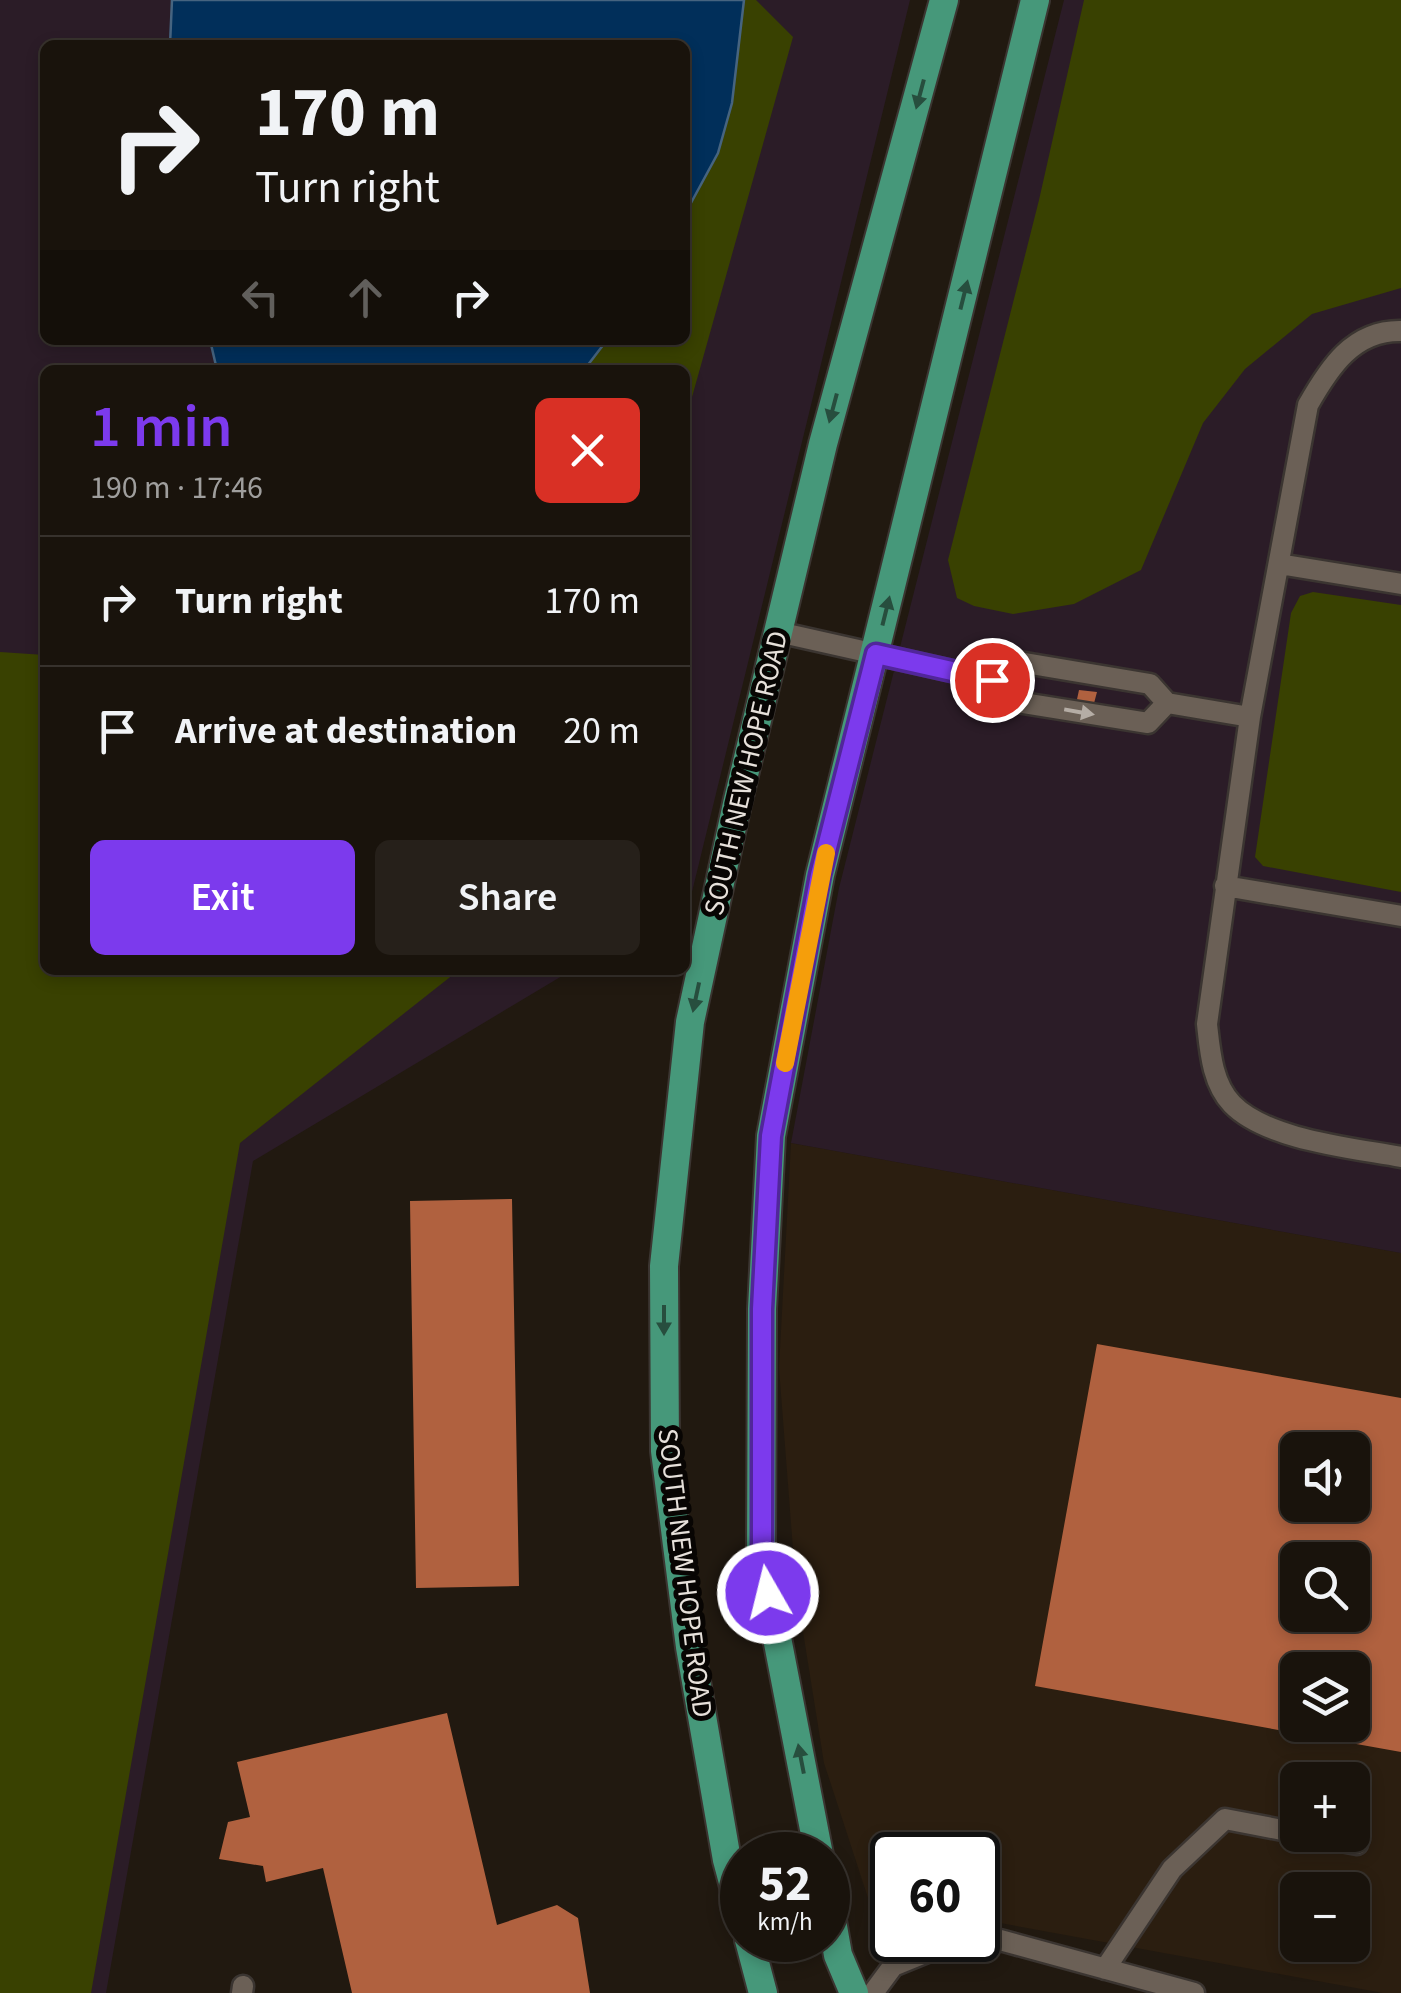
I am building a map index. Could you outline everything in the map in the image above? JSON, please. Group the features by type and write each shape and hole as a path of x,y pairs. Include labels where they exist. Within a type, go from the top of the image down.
{"main road":[{"name":"SOUTH NEW HOPE ROAD","path":"722,1832 690,1647 665,1451 664,1266 690,1022 823,444 944,0"},
{"path":"815,1832 762,1555 762,1309 771,1136 820,875 1035,0"},
{"path":"755,1962 764,1993"},
{"path":"841,1962 854,1993"}],"lane":[{"path":"1401,331 1384,331 1348,348 1326,372 1308,406 1250,717 1207,1024 1212,1068 1232,1104 1268,1128 1401,1157"},
{"path":"1279,564 1401,584"},
{"path":"778,632 992,680 1010,701 1148,723 1167,702"},
{"path":"992,680 1019,662 1150,684 1167,702 1250,717"},
{"path":"1225,886 1401,916"},
{"path":"1104,1969 1172,1869 1225,1819 1280,1830"},
{"path":"873,1993 893,1966 948,1944 1000,1940 1194,1993"}],"shaded area":[{"path":"0,0 910,0 690,900 690,365 40,365 40,975 564,975 253,1161 106,1993 0,1993"},
{"path":"1064,0 1401,0 1401,1253 791,1143 839,888"},
{"path":"791,1143 1401,1253 1401,1993 1383,1993 1000,1923 1000,1832 870,1832 868,1898 850,1832 846,1832 824,1763 796,1588 779,1368"}],"green space":[{"path":"744,0 756,0 793,37 690,404 690,365 588,365 603,345 690,345 690,205 718,153 732,103"},
{"path":"1084,0 1401,0 1401,288 1312,314 1245,369 1203,423 1141,570 1074,604 1013,614 974,606 957,598 948,560 1039,200"},
{"path":"1313,592 1401,605 1401,892 1263,866 1255,857 1291,613 1300,596"},
{"path":"0,652 40,655 40,975 453,975 240,1143 91,1993 0,1993"}],"water":[{"path":"172,0 744,0 732,103 718,153 690,205 690,40 170,40"},
{"path":"211,345 603,345 588,365 216,365"}],"building":[{"path":"1079,690 1097,692 1093,707 1076,704"},
{"path":"512,1199 519,1586 416,1588 410,1201"},
{"path":"1097,1344 1401,1398 1401,1752 1346,1742 1370,1742 1370,1652 1280,1652 1280,1730 1035,1686"},
{"path":"447,1713 497,1925 557,1905 578,1918 590,1993 352,1993 323,1868 266,1882 263,1866 219,1859 228,1822 250,1817 237,1762"}],"slow traffic":[{"path":"785,1063 826,853"}],"route":[{"path":"768,1593 762,1555 762,1309 771,1136 820,875 876,654 992,680"}]}
